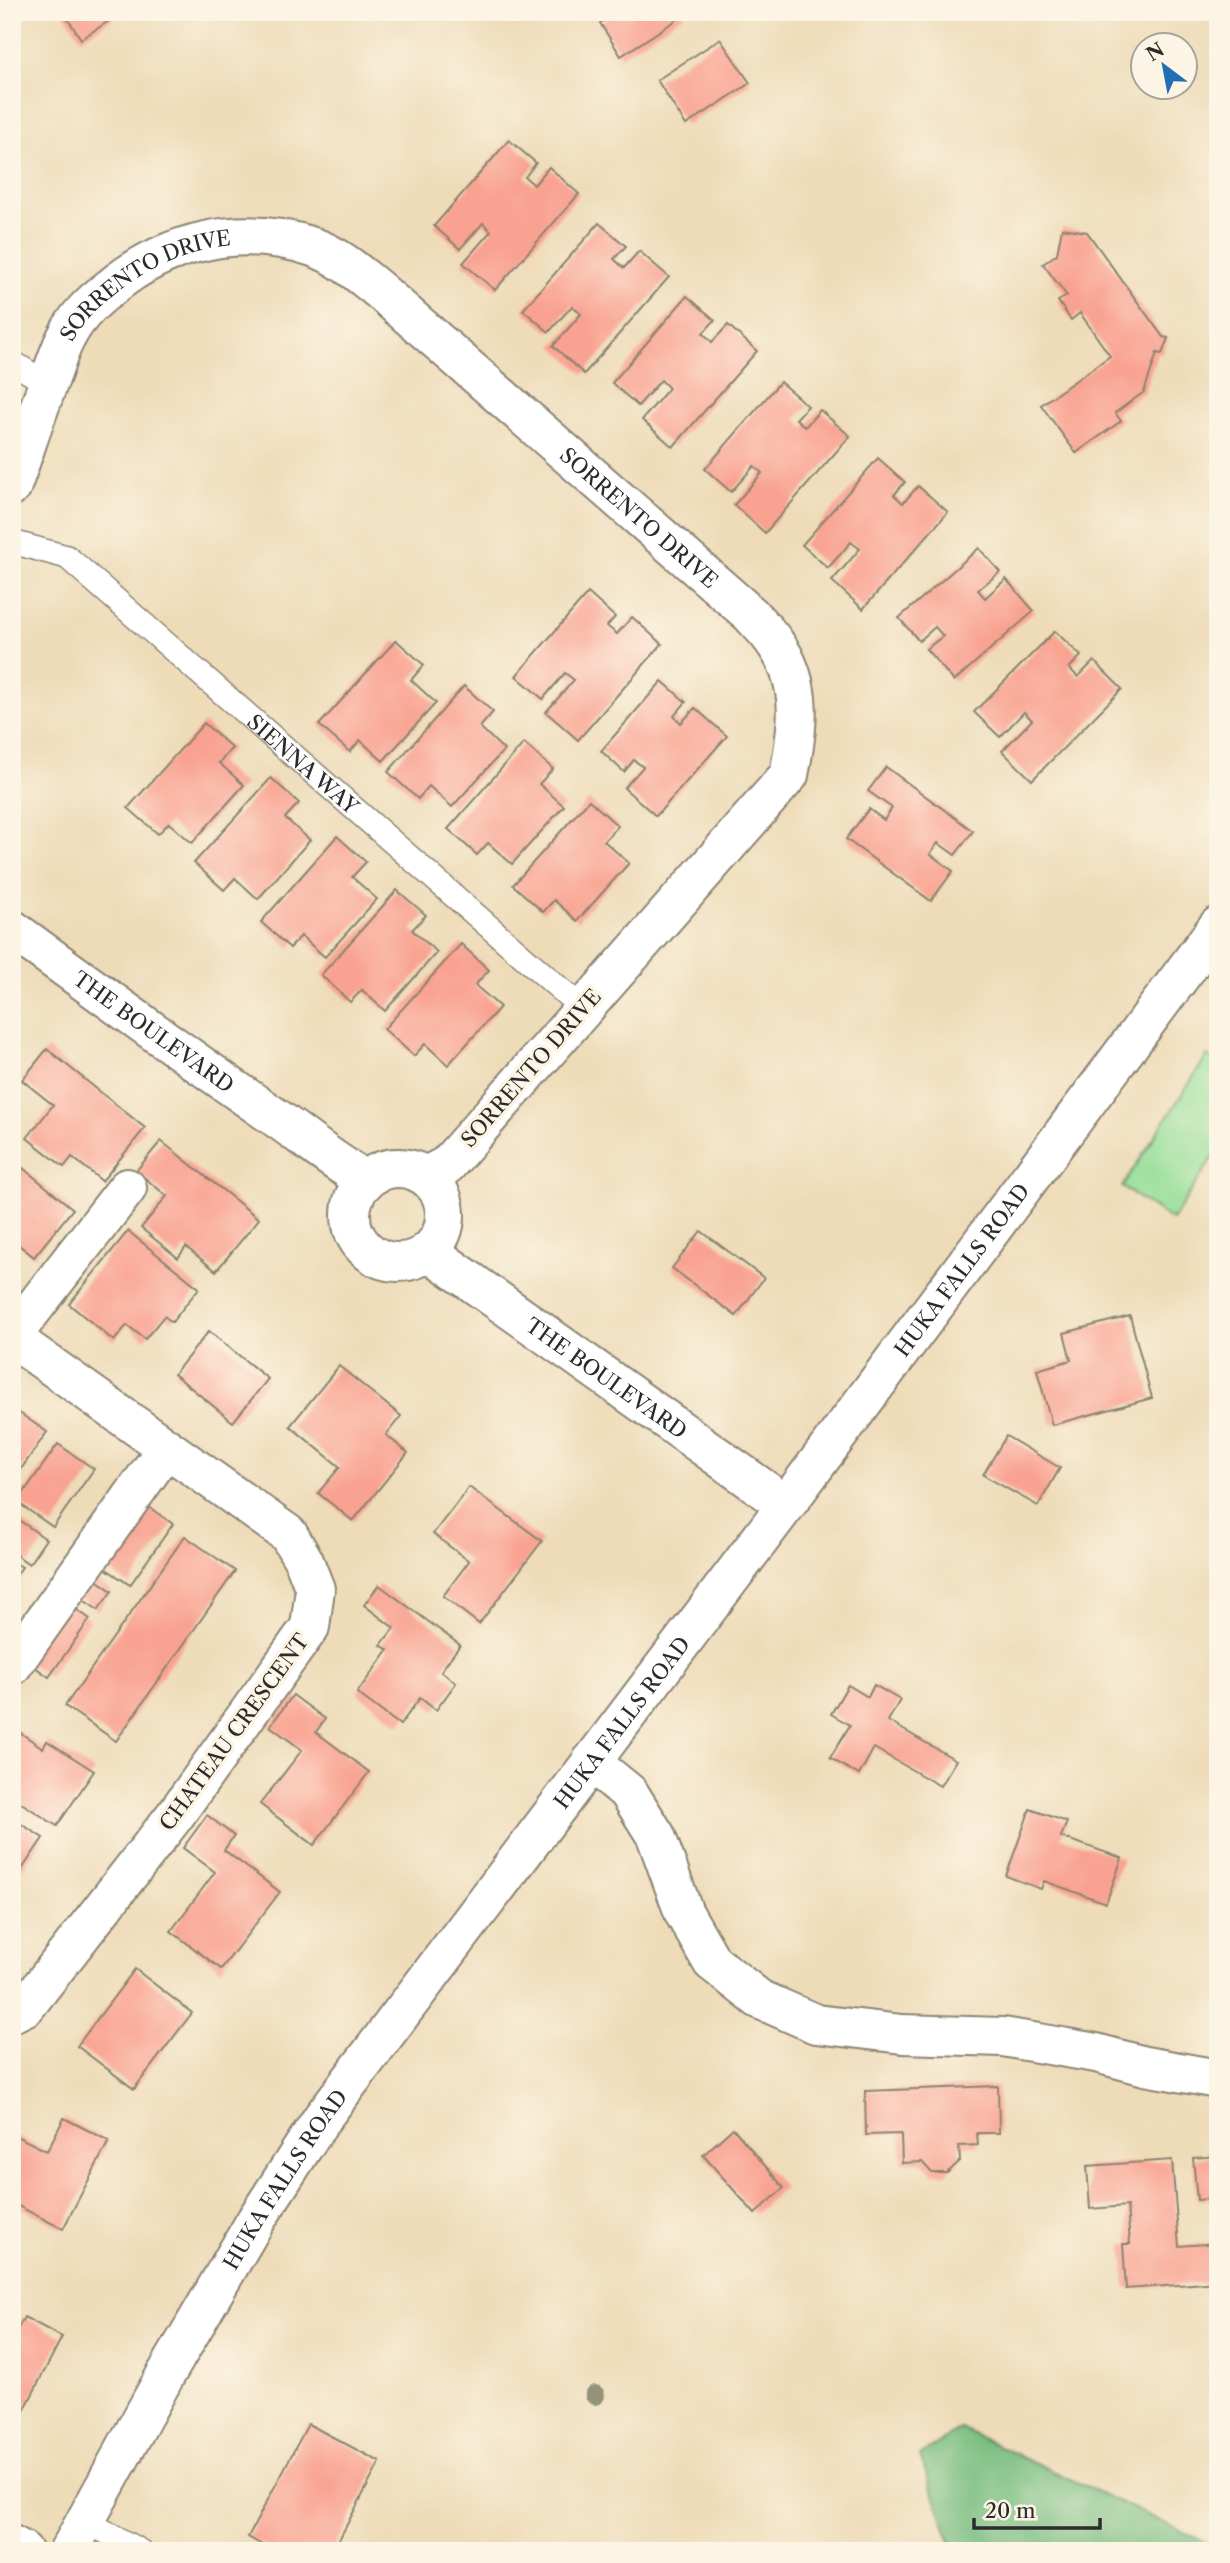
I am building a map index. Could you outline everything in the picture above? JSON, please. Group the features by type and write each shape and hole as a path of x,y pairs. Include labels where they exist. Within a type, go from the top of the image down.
{"street":[{"name":"SORRENTO DRIVE","path":"12,486 67,335 94,300 127,274 163,253 200,240 277,239 314,247 349,266 379,290 750,614 776,644 796,688 797,736 789,775 447,1165 426,1176"},
{"name":"HUKA FALLS ROAD","path":"78,2536 165,2376 256,2220 315,2129 1218,926"},
{"name":"THE BOULEVARD","path":"12,929 343,1168 366,1180"},
{"path":"394,1167 410,1169 426,1176 438,1189 444,1205 444,1223 438,1239 428,1251 414,1259 398,1262 382,1259 368,1252 357,1239 351,1224 355,1193 366,1180 379,1171 394,1167"},
{"path":"12,1337 127,1188"},
{"name":"THE BOULEVARD","path":"428,1251 786,1505"},
{"name":"CHATEAU CRESCENT","path":"12,1337 288,1534 304,1561 315,1589 310,1627 176,1814 26,2006 12,2013"},
{"path":"12,1666 166,1448"},
{"path":"591,1762 629,1793 656,1836 684,1913 712,1962 759,1999 816,2024 902,2034 1003,2037 1096,2053 1144,2066 1218,2079"},
{"path":"12,2545 23,2551"}],"lane":[{"path":"12,362 48,384"},
{"name":"SIENNA WAY","path":"12,542 67,557 583,1009"},
{"path":"78,2536 140,2551"}],"green space":[{"path":"1207,1056 1218,1063 1218,1150 1172,1220 1122,1187"},
{"path":"960,2428 1218,2548 1218,2551 954,2551 920,2456"}],"building":[{"path":"63,12 123,12 81,39"},
{"path":"603,12 682,12 684,15 621,56 600,23 607,18"},
{"path":"720,39 750,83 686,125 657,80"},
{"path":"509,140 536,163 525,177 534,185 549,167 579,194 495,290 463,263 491,231 483,223 460,249 434,226"},
{"path":"599,223 626,246 614,259 624,268 639,251 669,277 584,374 553,346 581,314 572,306 549,332 523,310"},
{"path":"1062,228 1087,232 1163,337 1168,338 1162,354 1157,353 1144,392 1115,413 1121,421 1076,453 1041,405 1110,356 1080,313 1071,320 1058,301 1067,296 1043,264 1057,254"},
{"path":"687,296 715,320 703,333 712,342 728,325 757,351 673,447 642,420 669,388 661,380 638,406 612,383"},
{"path":"780,382 808,406 796,419 805,427 820,410 850,436 765,533 734,505 762,473 754,466 731,492 705,469"},
{"path":"878,458 905,482 894,495 903,503 918,486 948,512 863,609 832,581 860,549 851,542 828,568 802,545"},
{"path":"979,548 1000,572 978,590 985,598 1006,579 1034,611 954,681 926,649 943,636 935,627 919,641 899,618"},
{"path":"588,593 615,617 607,626 617,634 632,617 662,644 578,740 546,712 574,680 565,673 543,699 516,676"},
{"path":"1055,631 1081,656 1069,668 1078,677 1094,661 1122,689 1032,780 1002,751 1032,720 1024,712 1000,737 974,712"},
{"path":"396,640 424,665 411,680 436,703 383,761 360,740 350,752 319,725"},
{"path":"662,681 686,702 674,716 681,723 695,708 727,736 656,816 624,788 643,767 634,760 624,772 601,751"},
{"path":"464,686 493,712 480,727 504,750 452,807 429,786 418,799 388,772"},
{"path":"204,723 232,748 219,763 244,785 192,843 169,823 158,834 128,808"},
{"path":"524,743 553,769 539,784 564,806 512,864 488,843 477,855 448,829"},
{"path":"886,767 973,831 955,855 938,843 930,854 953,871 931,901 846,839 869,809 884,820 892,808 868,791"},
{"path":"271,778 299,803 285,818 310,840 258,899 235,878 224,890 194,863"},
{"path":"589,800 618,826 604,841 629,863 577,921 554,900 543,912 513,885"},
{"path":"337,836 366,862 352,877 377,899 325,957 301,936 290,948 261,922"},
{"path":"397,890 426,915 412,930 437,952 385,1011 362,990 350,1002 321,975"},
{"path":"461,944 489,970 475,985 500,1007 448,1065 425,1044 414,1056 384,1029"},
{"path":"47,1049 145,1128 102,1181 72,1157 64,1167 27,1138 53,1105 22,1080"},
{"path":"161,1141 259,1219 216,1271 186,1247 178,1258 141,1228 167,1196 136,1171"},
{"path":"12,1159 73,1209 34,1257 14,1241 12,1244"},
{"path":"128,1231 199,1288 172,1322 164,1316 145,1339 127,1325 114,1341 69,1304"},
{"path":"701,1231 764,1278 736,1316 672,1268"},
{"path":"1130,1316 1152,1398 1052,1425 1037,1370 1071,1360 1064,1333"},
{"path":"209,1331 268,1379 233,1422 174,1374"},
{"path":"339,1366 401,1416 386,1435 408,1453 353,1521 318,1493 340,1467 290,1426"},
{"path":"12,1408 47,1432 12,1482"},
{"path":"1006,1436 1060,1468 1038,1506 983,1475"},
{"path":"58,1444 94,1469 53,1527 17,1502"},
{"path":"469,1487 542,1541 479,1624 443,1596 469,1561 433,1534"},
{"path":"139,1500 173,1524 130,1585 96,1562"},
{"path":"16,1518 46,1539 29,1564 12,1552 12,1523"},
{"path":"185,1536 235,1571 116,1741 65,1706"},
{"path":"12,1561 22,1567 12,1581"},
{"path":"85,1572 112,1591 98,1610 72,1592"},
{"path":"379,1585 460,1645 441,1671 456,1683 436,1710 420,1698 400,1725 357,1693 388,1650 381,1645 394,1628 364,1605"},
{"path":"62,1599 90,1619 49,1677 21,1657"},
{"path":"848,1685 868,1697 874,1685 900,1700 888,1721 956,1760 940,1786 874,1748 859,1775 830,1758 850,1725 831,1714"},
{"path":"293,1695 325,1719 316,1732 369,1772 314,1845 260,1804 302,1750 270,1726"},
{"path":"12,1727 43,1748 47,1741 94,1771 57,1826 12,1797"},
{"path":"1030,1809 1067,1822 1061,1837 1122,1858 1106,1903 1044,1881 1041,1889 1006,1876"},
{"path":"207,1815 234,1836 224,1850 280,1892 221,1969 171,1931 215,1872 183,1848"},
{"path":"12,1818 43,1838 12,1884"},
{"path":"135,1969 192,2013 134,2089 77,2046"},
{"path":"998,2086 999,2133 977,2133 978,2145 959,2146 960,2161 947,2173 932,2173 922,2162 902,2163 901,2134 866,2135 865,2091"},
{"path":"64,2118 109,2141 63,2229 12,2203 12,2134 47,2151"},
{"path":"733,2128 784,2188 755,2214 703,2155"},
{"path":"1218,2156 1218,2198 1197,2200 1193,2158"},
{"path":"1172,2160 1179,2246 1218,2243 1218,2282 1126,2289 1123,2244 1130,2244 1127,2206 1090,2209 1087,2166"},
{"path":"24,2317 62,2337 12,2434 12,2339"},
{"path":"308,2424 380,2462 333,2551 273,2551 248,2537"}]}
